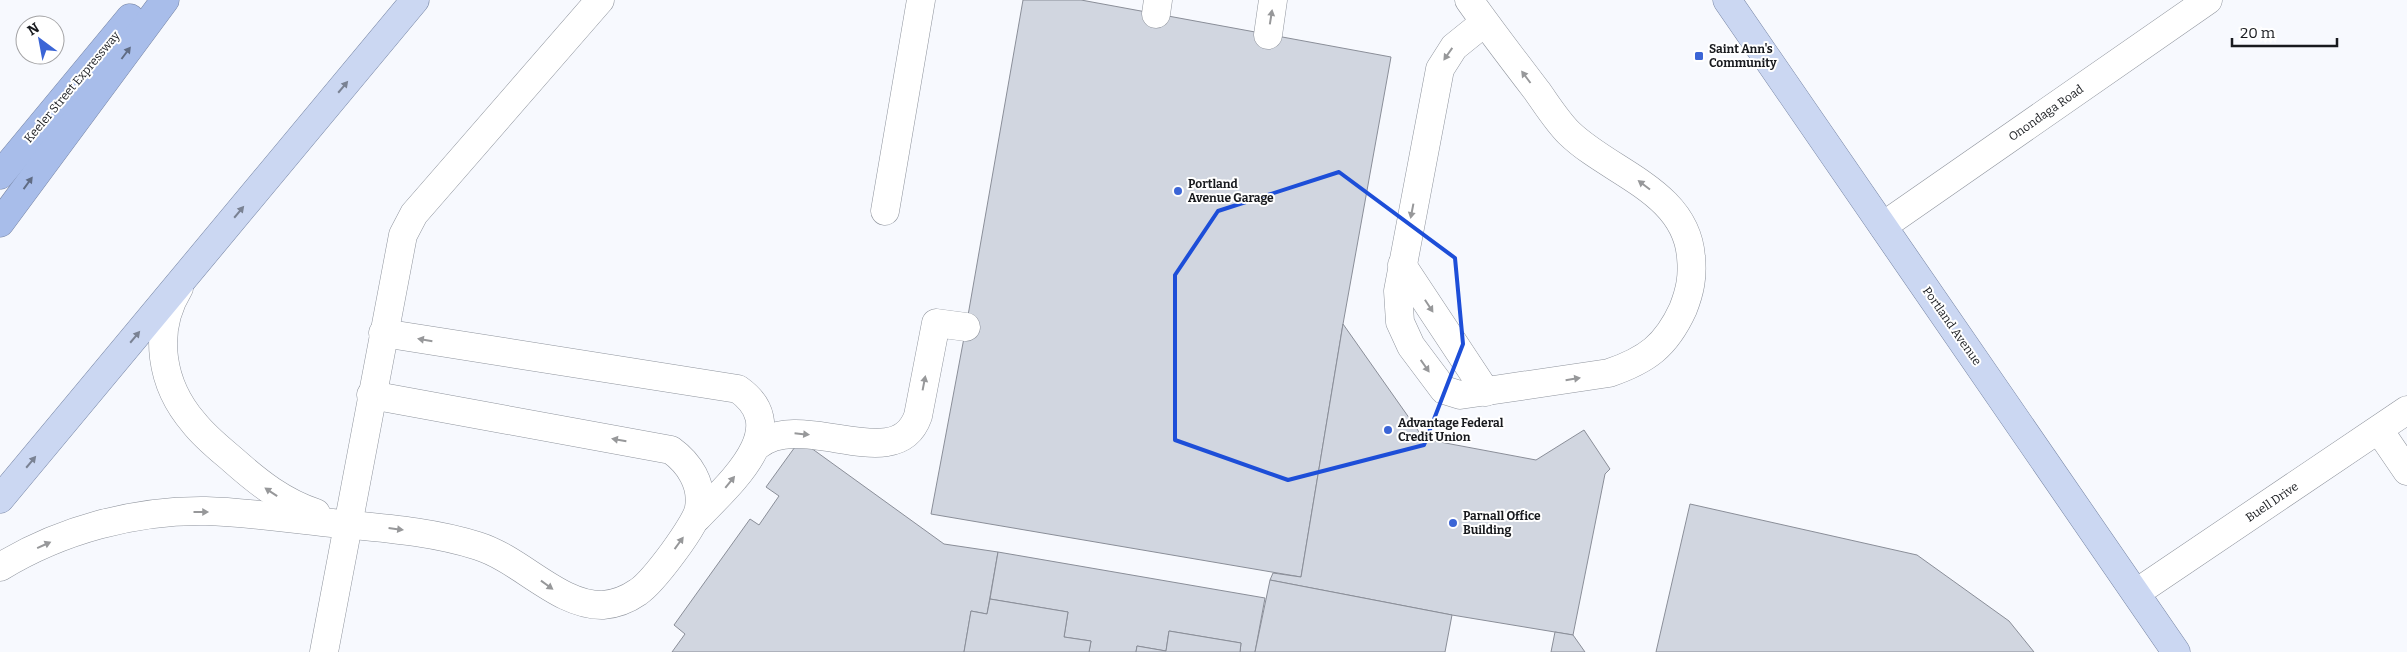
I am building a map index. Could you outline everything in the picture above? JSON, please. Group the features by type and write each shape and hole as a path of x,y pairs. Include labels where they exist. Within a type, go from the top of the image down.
{"highway":[{"name":"Keeler Street Expressway","path":"0,175 145,0"},
{"path":"0,223 166,0"}],"main road":[{"path":"0,499 414,0"},
{"name":"Portland Avenue","path":"1727,0 2176,652"}],"street":[{"path":"324,652 399,248 405,229 414,214 600,0"},
{"path":"885,212 921,0"},
{"path":"1268,35 1273,0"},
{"path":"1469,0 1567,132 1592,153 1636,179 1661,198 1678,219 1690,241 1692,287 1678,320 1664,342 1647,358 1610,373 1460,395 1444,390 1411,346 1400,322 1397,307 1402,265 1440,69 1454,47 1485,22"},
{"name":"Onondaga Road","path":"1883,226 2208,0"},
{"path":"1402,265 1486,392"},
{"path":"189,272 169,308 162,336 165,367 176,397 184,411 204,434 269,491 292,504 348,525"},
{"path":"0,567 26,553 71,534 115,520 150,514 206,511 395,528 478,546 509,559 565,597 602,605 621,601 646,586 697,518 731,482 757,446 771,437 789,433 872,444 887,443 901,438 914,425 918,416 936,323 966,327"},
{"path":"383,333 468,348 729,386 748,395 755,404 762,426 757,446"},
{"path":"371,395 671,450 684,460 697,485 700,501 697,518"},
{"name":"Buell Drive","path":"2136,593 2407,410"},
{"path":"2379,430 2407,471"}],"highlighted area":[{"path":"1339,172 1455,258 1463,344 1424,445 1288,480 1175,440 1175,275 1218,211"}],"building":[{"name":"Portland Avenue Garage","path":"1023,0 1081,0 1391,57 1343,324 1301,577 931,514 966,327"},
{"name":"Parnall Office Building","path":"1343,324 1424,439 1536,460 1584,430 1610,469 1605,474 1573,635 1452,615 1270,580 1273,573 1301,577"},
{"path":"800,440 944,544 998,552 987,614 971,611 964,652 672,652 685,634 674,625 750,519 759,525 779,496 766,487"},
{"path":"1690,504 1917,555 2009,621 2034,652 1656,652"},
{"path":"998,552 1265,598 1255,652 1240,652 1241,643 1169,631 1166,651 1137,646 1136,652 1089,652 1091,641 1064,637 1068,612 990,599"},
{"path":"1270,580 1452,615 1445,652 1255,652"},
{"path":"990,599 1068,612 1064,637 1091,641 1089,652 964,652 971,611 987,614"},
{"path":"1169,631 1241,643 1240,652 1136,652 1137,646 1166,651"},
{"path":"1555,632 1573,635 1585,652 1551,652"}],"place":[{"name":"Saint Ann's Community","path":"1699,56"},
{"name":"Portland Avenue Garage","path":"1178,191"},
{"name":"Advantage Federal Credit Union","path":"1388,430"},
{"name":"Parnall Office Building","path":"1453,523"}]}
